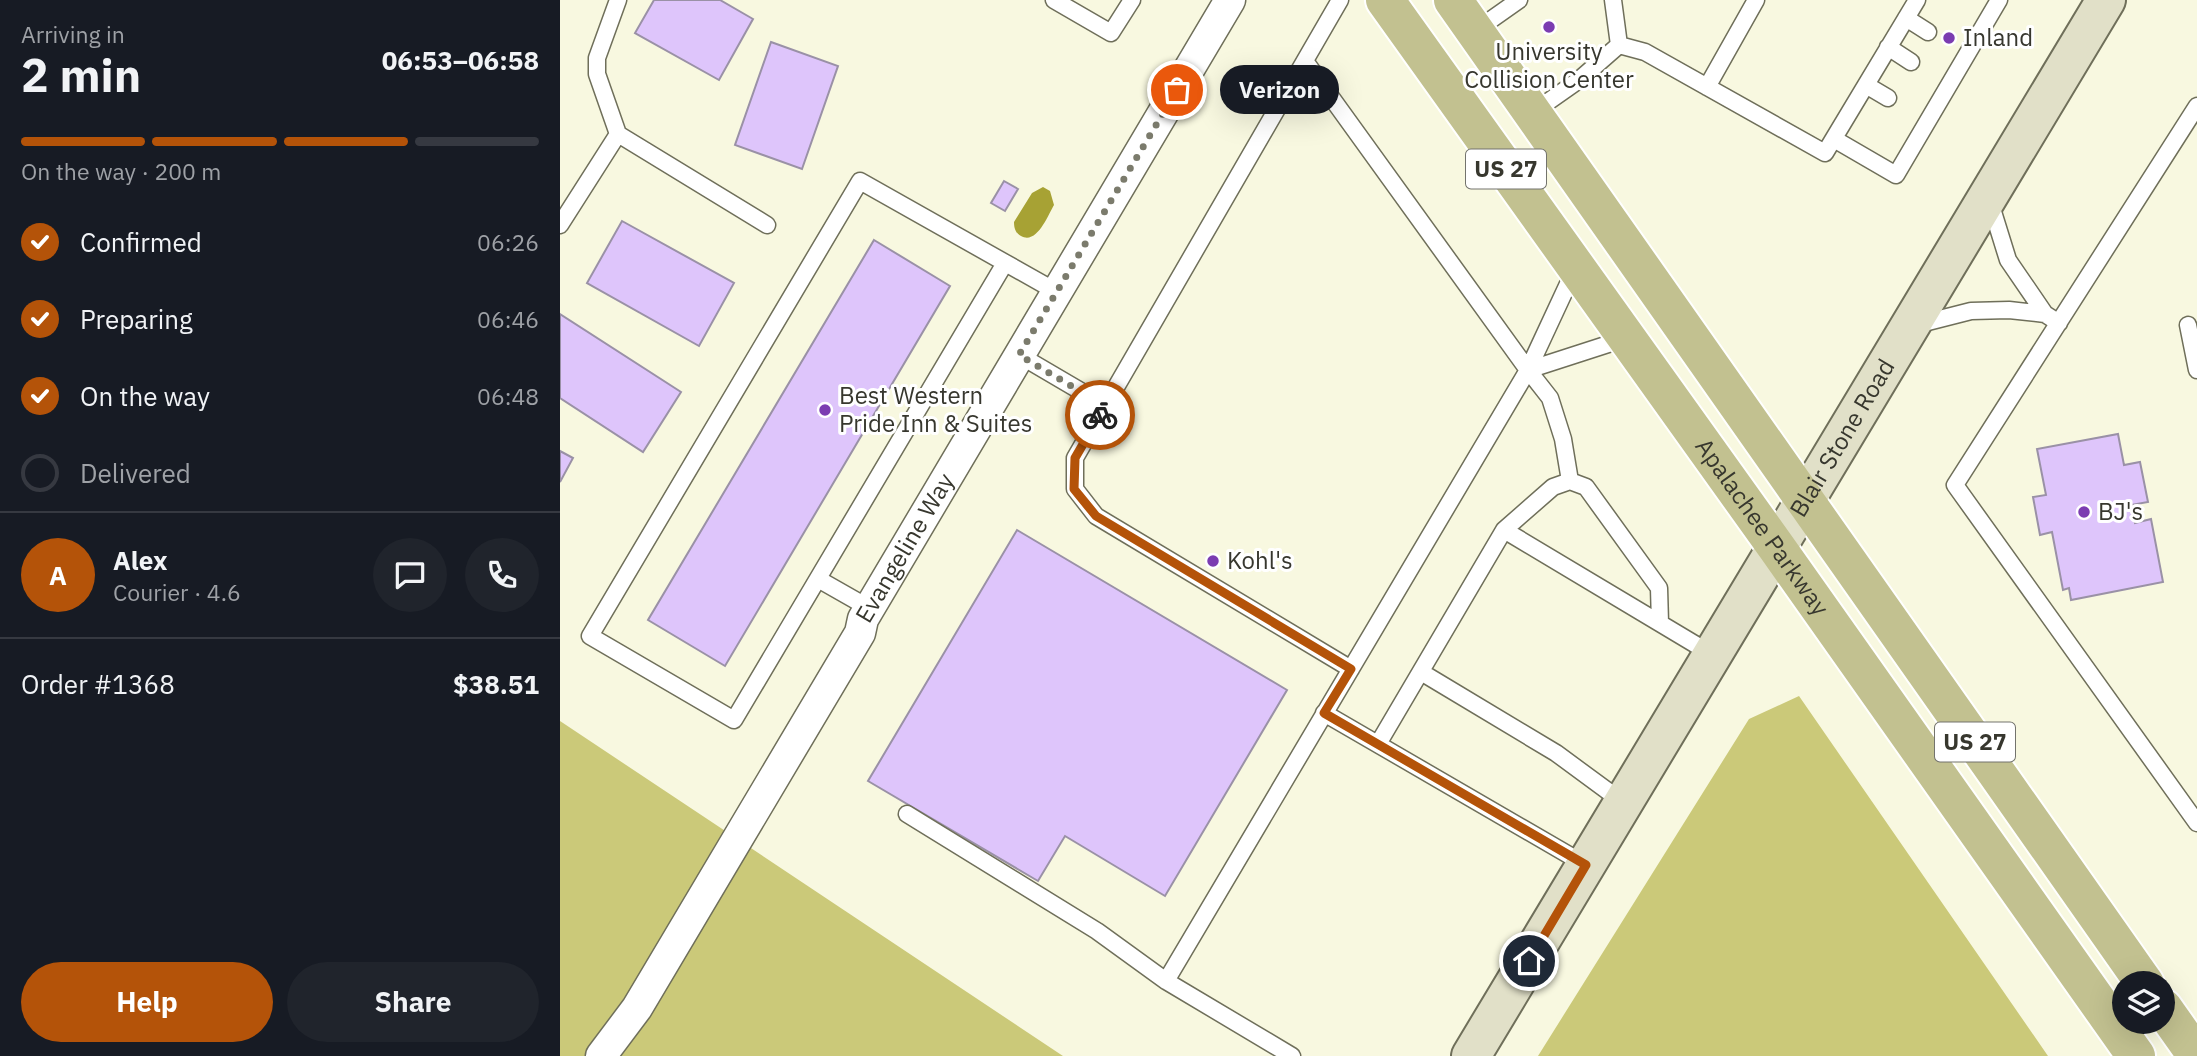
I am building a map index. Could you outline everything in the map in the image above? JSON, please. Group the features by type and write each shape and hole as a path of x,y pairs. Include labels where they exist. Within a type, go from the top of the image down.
{"main road":[{"name":"Apalachee Parkway","path":"1385,0 2136,1056"},
{"name":"Apalachee Parkway","path":"1453,0 2137,971"},
{"name":"Blair Stone Road","path":"1471,1056 2106,0"},
{"path":"2175,1025 2197,1056"}],"street":[{"name":"Evangeline Way","path":"601,1056 637,1008 860,633 869,608 1230,0"}],"lane":[{"path":"618,0 597,58 597,74 618,134 767,225"},
{"path":"1054,0 1111,33 1132,0"},
{"path":"1340,0 1075,458 1074,489 1096,516 1351,669"},
{"path":"1475,32 1519,0"},
{"path":"1707,87 1756,0"},
{"path":"1619,45 1645,52 1825,153 1917,0"},
{"path":"1834,139 1896,175 1923,118 1983,15 1999,0"},
{"path":"1618,3 1619,45"},
{"path":"1906,18 1928,32"},
{"path":"1532,113 1579,80 1619,45"},
{"path":"1888,47 1911,62"},
{"path":"1305,61 1550,398 1563,439 1570,481"},
{"path":"1866,85 1888,98"},
{"path":"2197,106 1955,485 2197,823"},
{"path":"560,225 618,134"},
{"path":"1006,263 734,720 590,636 860,181 1006,263 1057,292"},
{"path":"1988,196 2008,260 2045,314 2059,323"},
{"path":"1166,981 1528,370 1577,267"},
{"path":"1910,326 1971,311 2009,310 2045,314"},
{"path":"2188,325 2197,370"},
{"path":"1528,370 1627,338"},
{"path":"1019,355 1105,406"},
{"path":"1378,744 1504,530 1553,487 1570,481 1586,487 1659,588 1660,623"},
{"path":"1504,530 1713,655"},
{"path":"818,579 869,608"},
{"path":"1421,672 1556,753 1623,803"},
{"path":"1324,713 1586,865"},
{"path":"907,814 1097,932 1166,981 1292,1056"}],"shaded area":[{"path":"1043,187 1050,191 1054,205 1037,233 1027,238 1021,236 1016,232 1014,222 1032,193"},
{"path":"1799,696 2048,1056 1538,1056 1749,719"},
{"path":"560,721 1063,1056 560,1056"}],"building":[{"path":"654,0 720,0 753,19 719,80 635,33"},
{"path":"771,42 838,66 802,169 735,145"},
{"path":"1004,181 1018,189 1005,211 991,203"},
{"path":"622,221 734,283 699,346 587,283"},
{"path":"874,240 950,286 725,666 648,620"},
{"path":"560,314 681,392 643,452 560,398"},
{"name":"BJ's","path":"2118,434 2124,465 2140,462 2148,502 2131,505 2135,523 2151,519 2163,582 2071,600 2069,588 2063,590 2052,532 2040,535 2033,497 2046,495 2037,449"},
{"path":"560,451 573,458 560,482"},
{"path":"1017,530 1287,690 1165,896 1065,836 1038,881 868,781"}],"way so far":[{"path":"1100,415 1105,406 1019,355 1177,90"}],"place":[{"name":"University Collision Center","path":"1549,27"},
{"name":"Inland","path":"1949,38"},
{"name":"Verizon","path":"1177,90"},
{"name":"Best Western Pride Inn & Suites","path":"825,410"},
{"name":"BJ's","path":"2084,512"},
{"name":"Kohl's","path":"1213,561"}],"route":[{"path":"1100,415 1075,458 1074,489 1096,516 1351,669 1324,713 1586,865 1529,961"}]}
